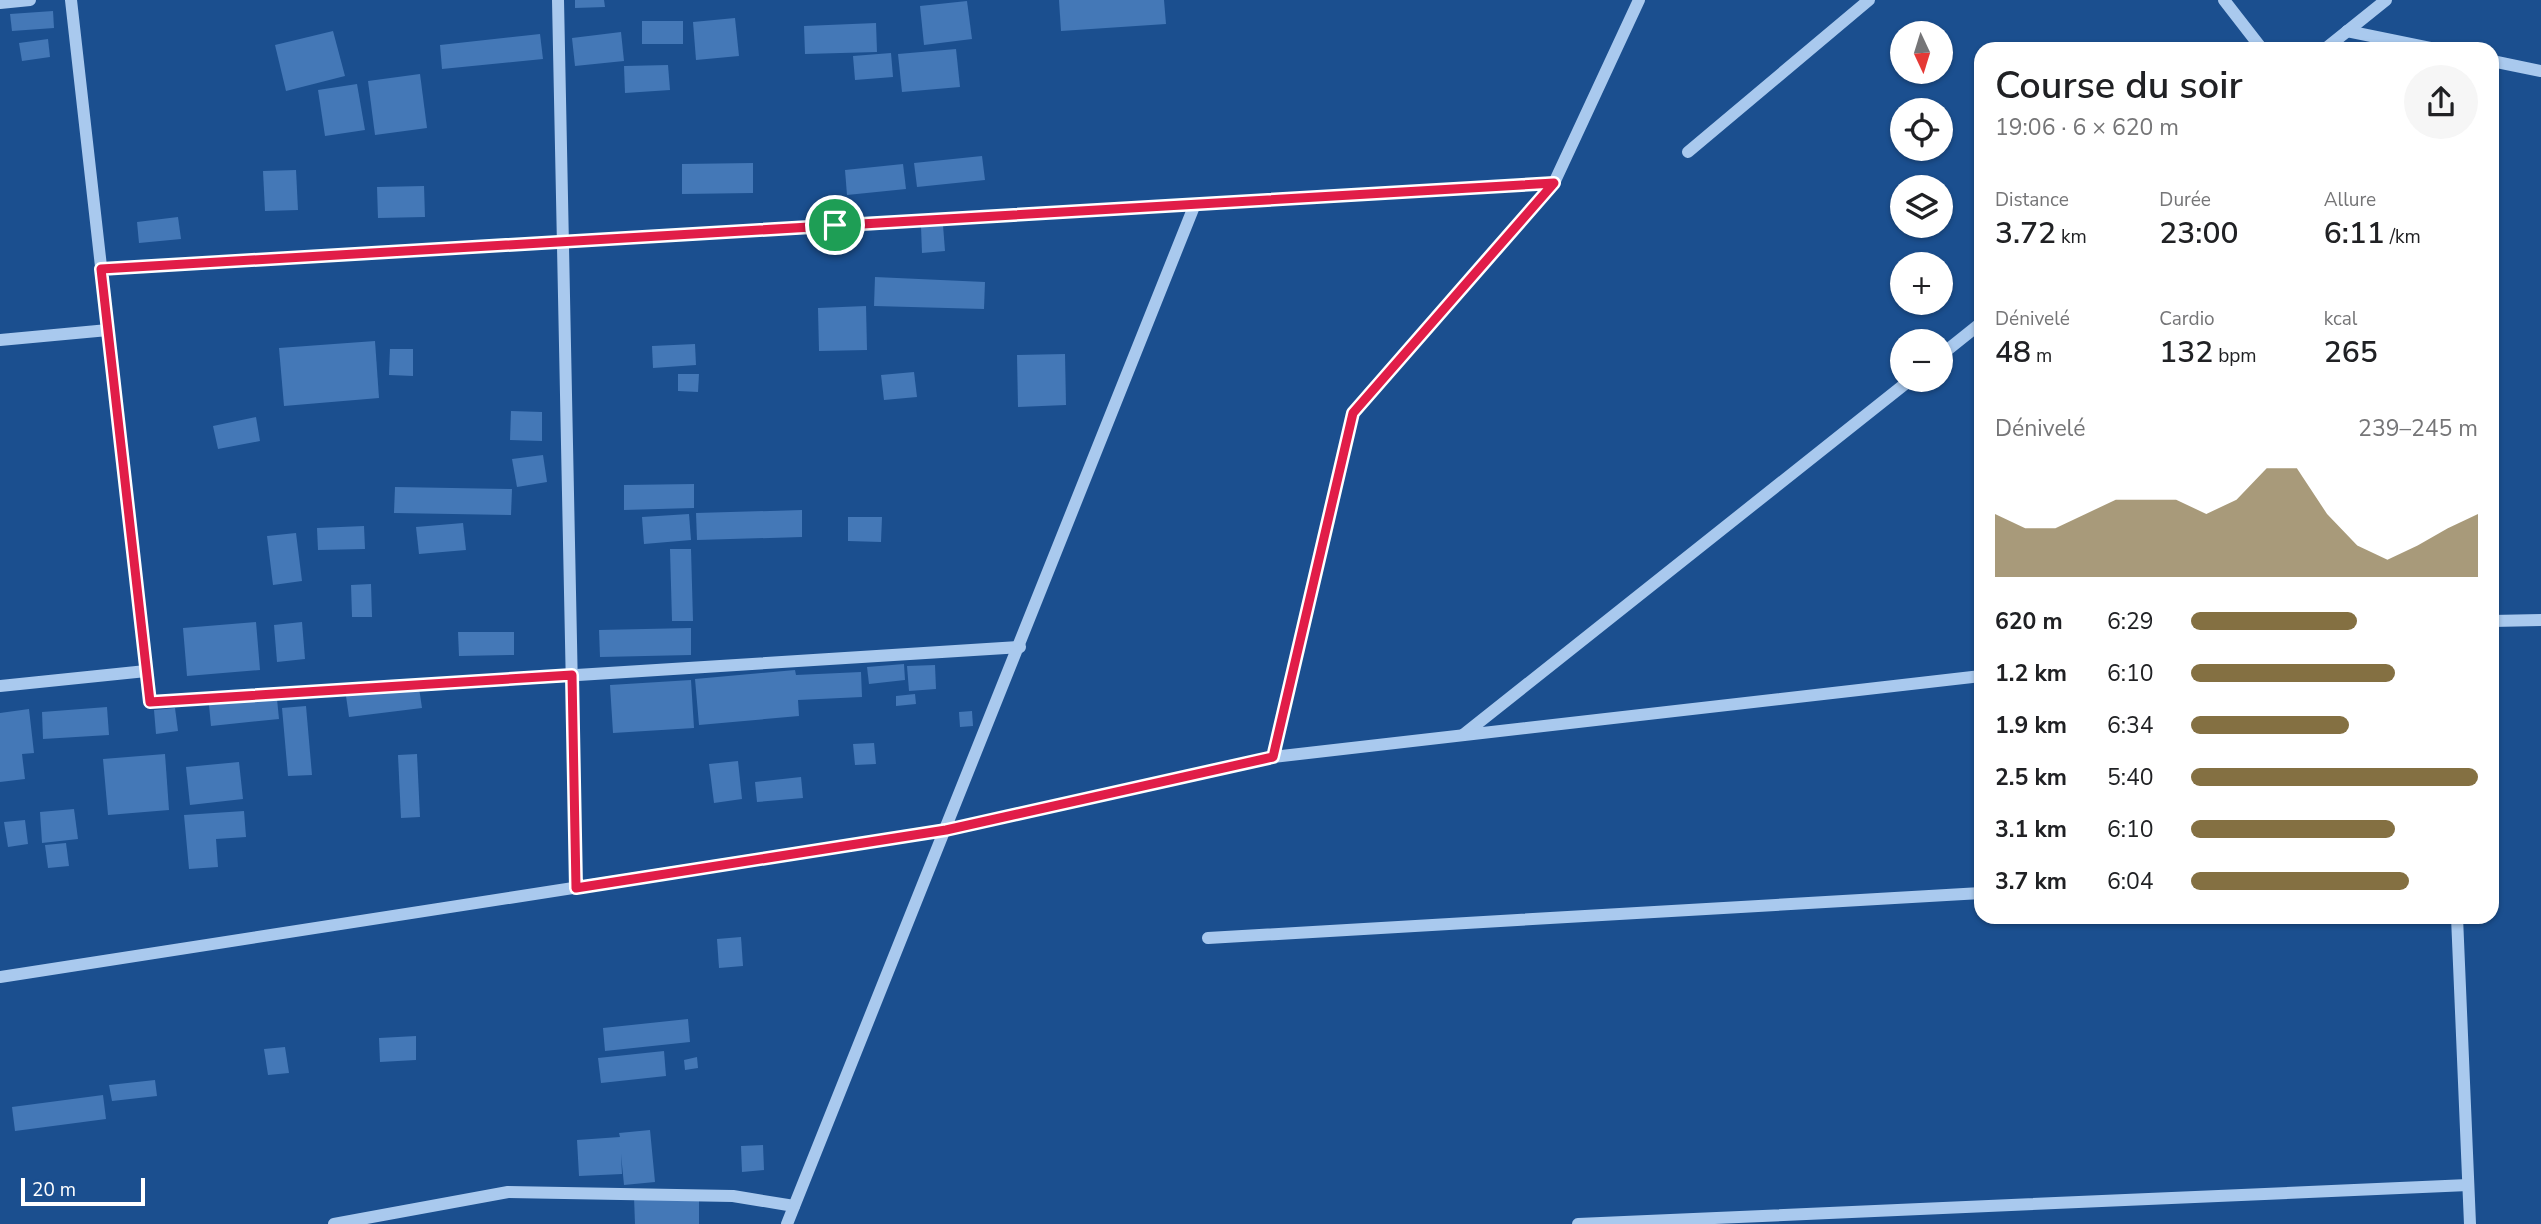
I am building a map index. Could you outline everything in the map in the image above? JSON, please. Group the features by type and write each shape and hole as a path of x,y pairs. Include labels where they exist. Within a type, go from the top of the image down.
{"street":[{"path":"0,3 30,0"},
{"path":"71,0 150,702 1020,648"},
{"path":"558,0 576,888"},
{"path":"1273,757 1353,413 1554,183 1639,0"},
{"path":"1688,152 1869,0"},
{"path":"2224,0 2257,42"},
{"path":"2334,42 2386,0"},
{"path":"2347,31 2401,42"},
{"path":"2499,62 2541,71"},
{"path":"101,269 1554,183"},
{"path":"787,1224 1020,648 1195,204"},
{"path":"1953,345 1974,329"},
{"path":"0,340 108,330"},
{"path":"1462,736 1895,392"},
{"path":"2499,621 2541,620"},
{"path":"0,686 146,671"},
{"path":"0,977 946,830 1273,757 1974,677"},
{"path":"1208,938 1974,893"},
{"path":"2457,924 2470,1224"},
{"path":"1578,1224 1741,1220 2468,1185"},
{"path":"334,1224 509,1192 733,1196 794,1206"}],"building":[{"path":"575,0 604,0 605,7 575,8"},
{"path":"1059,0 1164,0 1166,24 1061,31"},
{"path":"967,1 972,39 924,45 920,6"},
{"path":"53,11 54,28 12,31 10,14"},
{"path":"735,18 739,56 696,60 693,22"},
{"path":"642,21 683,21 683,44 642,44"},
{"path":"876,23 877,52 805,54 804,26"},
{"path":"333,31 345,76 286,91 275,45"},
{"path":"621,32 624,61 575,66 572,38"},
{"path":"540,34 543,59 442,69 440,45"},
{"path":"48,39 50,57 22,61 19,43"},
{"path":"956,49 960,87 902,92 898,54"},
{"path":"891,53 893,77 855,80 853,56"},
{"path":"668,65 670,90 625,93 624,66"},
{"path":"420,74 427,128 375,135 368,81"},
{"path":"357,84 365,130 325,136 318,90"},
{"path":"982,156 985,180 917,187 914,163"},
{"path":"753,163 753,193 682,194 682,164"},
{"path":"903,164 906,189 847,195 845,170"},
{"path":"296,170 298,210 265,211 263,171"},
{"path":"424,186 425,217 378,218 377,187"},
{"path":"178,217 181,239 139,243 137,222"},
{"path":"943,225 945,251 922,253 921,226"},
{"path":"875,277 985,282 984,309 874,306"},
{"path":"866,306 867,350 819,351 818,308"},
{"path":"375,341 379,398 284,406 279,348"},
{"path":"695,344 696,365 653,368 652,346"},
{"path":"390,349 413,349 413,376 389,375"},
{"path":"1065,354 1066,405 1018,407 1017,355"},
{"path":"914,372 917,397 884,400 881,375"},
{"path":"678,374 699,374 698,392 678,391"},
{"path":"511,411 542,412 542,441 510,440"},
{"path":"256,417 260,441 218,449 213,426"},
{"path":"543,455 547,482 517,487 512,459"},
{"path":"694,484 694,508 624,510 624,485"},
{"path":"395,487 512,489 511,515 394,513"},
{"path":"802,510 802,537 697,540 696,513"},
{"path":"689,514 691,540 644,544 642,517"},
{"path":"848,517 882,517 881,542 848,541"},
{"path":"463,523 466,550 419,554 416,527"},
{"path":"364,526 365,549 318,550 317,528"},
{"path":"296,533 302,581 273,585 267,536"},
{"path":"670,549 691,549 693,621 672,621"},
{"path":"371,584 372,617 352,617 351,585"},
{"path":"256,622 260,670 187,676 183,628"},
{"path":"302,622 305,659 277,662 274,625"},
{"path":"691,628 691,655 600,657 599,630"},
{"path":"458,632 514,632 514,655 459,656"},
{"path":"904,664 905,680 869,684 867,667"},
{"path":"935,665 936,689 909,691 907,666"},
{"path":"795,670 796,675 861,672 862,697 798,700 799,716 699,725 695,679"},
{"path":"691,680 694,728 613,733 610,685"},
{"path":"418,681 422,708 349,717 345,689"},
{"path":"915,694 916,704 896,706 896,696"},
{"path":"277,699 279,719 211,726 209,705"},
{"path":"306,706 312,775 288,776 282,708"},
{"path":"107,707 109,735 43,739 42,712"},
{"path":"175,708 178,731 156,734 154,710"},
{"path":"29,709 34,753 22,754 25,779 0,782 0,713"},
{"path":"972,711 973,726 960,727 959,712"},
{"path":"874,743 876,764 855,765 853,744"},
{"path":"165,754 169,810 108,815 103,759"},
{"path":"417,754 420,817 401,818 398,755"},
{"path":"738,761 742,799 714,803 709,764"},
{"path":"239,762 243,799 190,805 186,767"},
{"path":"801,777 803,798 757,802 755,782"},
{"path":"74,809 78,839 42,843 40,812"},
{"path":"244,811 246,837 216,839 218,867 189,869 184,815"},
{"path":"25,820 28,844 8,847 4,822"},
{"path":"66,843 69,866 48,868 45,845"},
{"path":"741,937 743,966 719,968 717,939"},
{"path":"688,1019 690,1042 605,1051 603,1028"},
{"path":"416,1036 416,1060 380,1062 379,1038"},
{"path":"285,1047 289,1073 268,1075 264,1049"},
{"path":"664,1051 666,1076 601,1083 598,1058"},
{"path":"697,1057 698,1068 685,1070 684,1060"},
{"path":"155,1080 157,1096 112,1101 109,1085"},
{"path":"103,1095 106,1119 15,1131 12,1107"},
{"path":"650,1130 655,1182 624,1185 621,1154 622,1174 579,1176 577,1140 620,1137 619,1133"},
{"path":"763,1145 764,1170 742,1172 741,1146"},
{"path":"699,1196 699,1224 635,1224 634,1197"}],"route":[{"path":"1554,183 1353,413 1273,757 946,830 576,888 572,675 150,702 101,269 835,225 1554,183"}]}
